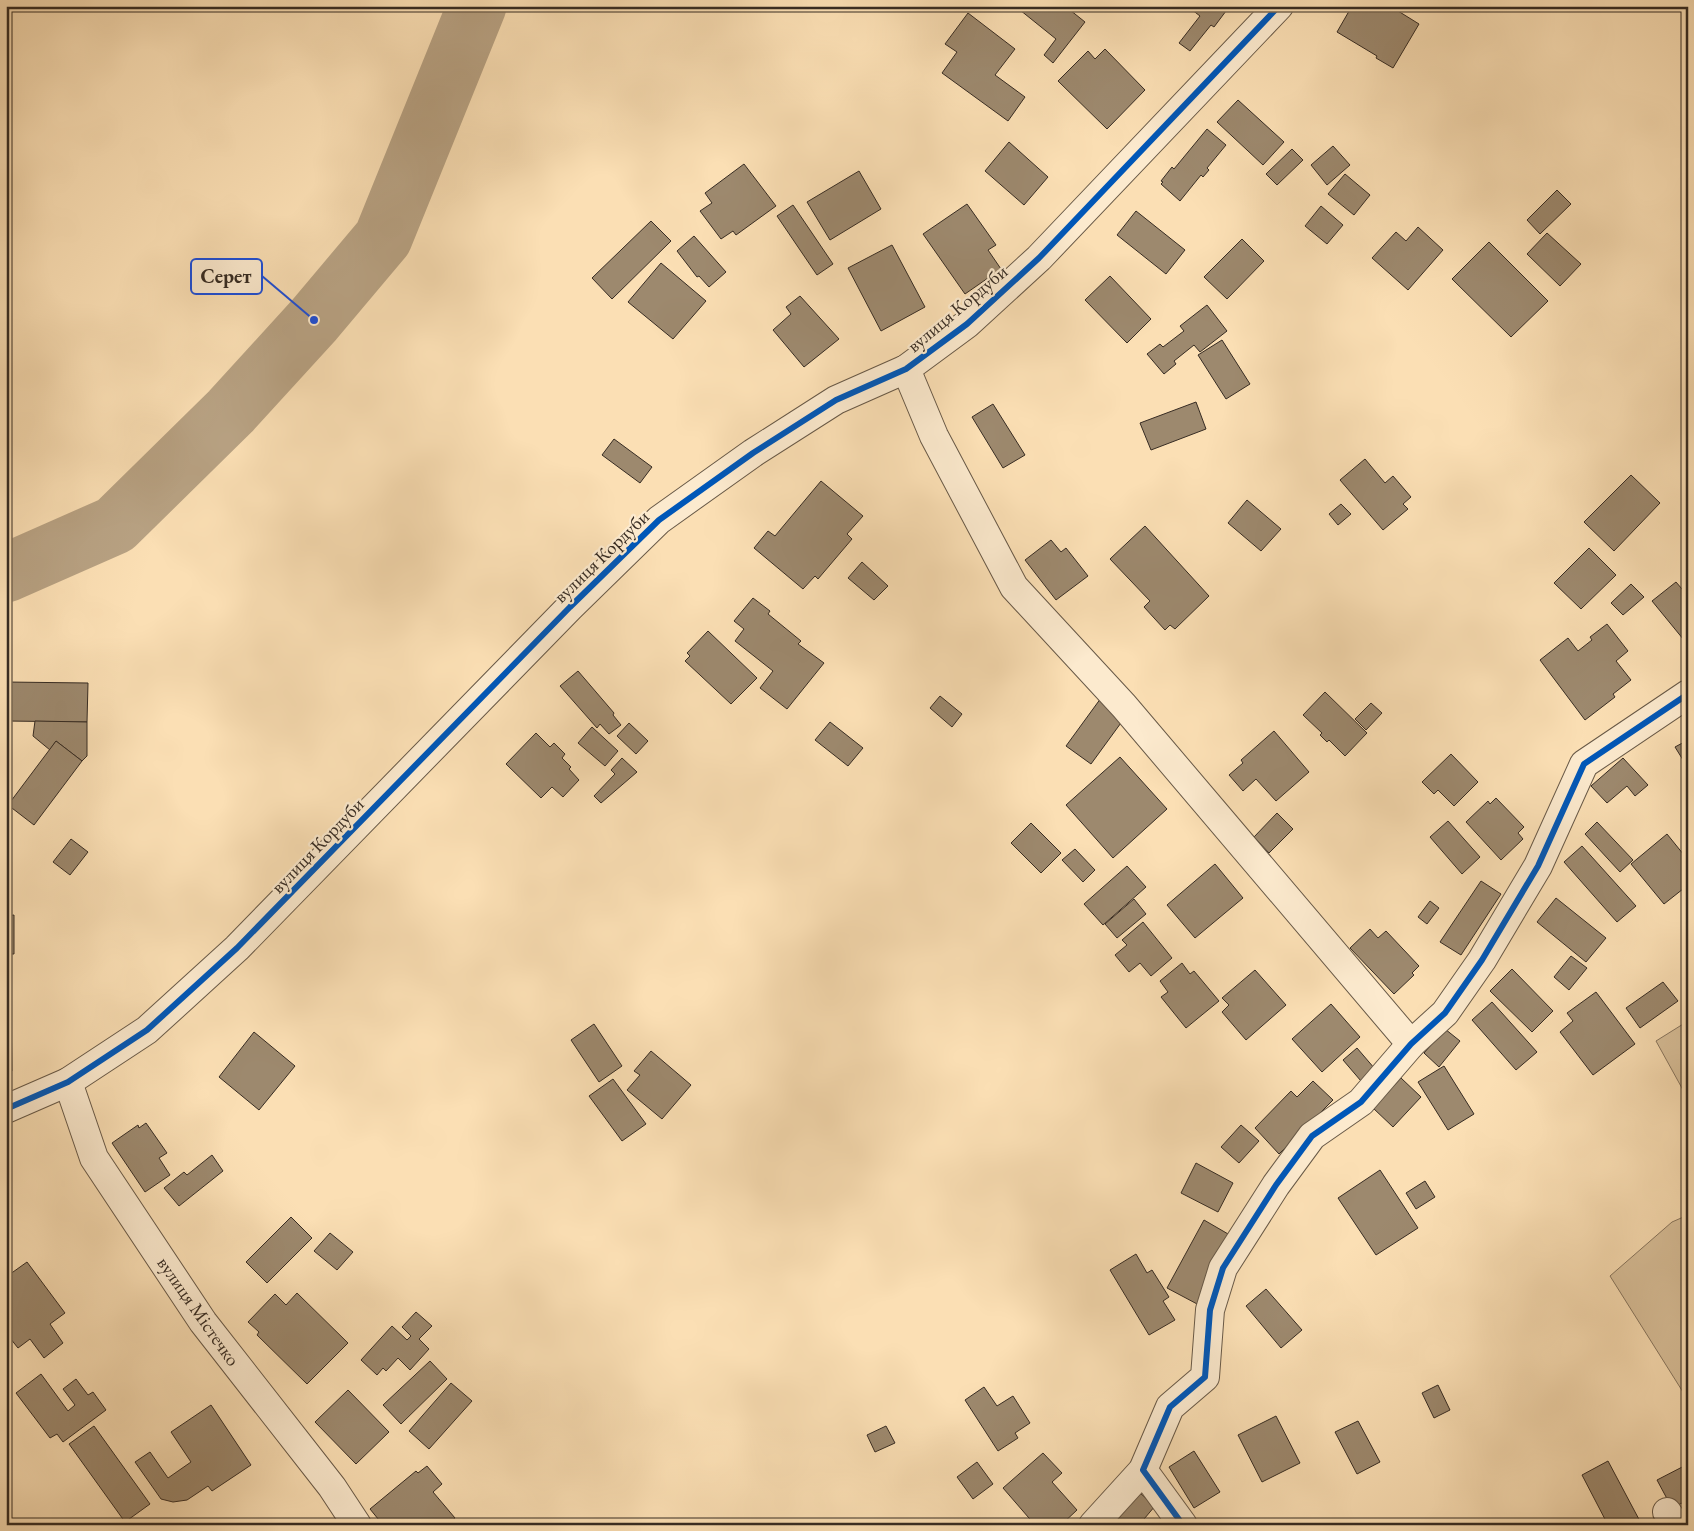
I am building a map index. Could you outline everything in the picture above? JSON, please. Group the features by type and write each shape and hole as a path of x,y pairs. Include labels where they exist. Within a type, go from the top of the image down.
{"street":[{"name":"вулиця Кордуби","path":"6,1109 68,1082 147,1030 237,948 570,607 659,520 753,453 836,400 906,369 967,324 1039,258 1279,6"},
{"path":"906,369 934,436 1014,587 1124,706 1411,1044"},
{"path":"1093,1525 1144,1470 1170,1407 1205,1377 1210,1310 1223,1268 1276,1185 1312,1136 1361,1102 1411,1044 1445,1013 1482,960 1538,866 1584,764 1688,694"},
{"name":"вулиця Містечко","path":"68,1082 94,1158 203,1322 332,1487 357,1525"},
{"path":"1144,1470 1183,1525"}],"shaded area":[{"path":"1688,1021 1688,1099 1656,1041"},
{"path":"1688,1215 1688,1400 1610,1276 1672,1222"}],"building":[{"path":"1015,6 1065,6 1085,22 1053,63 1044,55 1056,39"},
{"path":"1187,6 1229,7 1214,27 1211,25 1190,51 1179,43 1200,16"},
{"path":"1352,6 1390,6 1419,24 1393,68 1337,32"},
{"path":"968,13 1015,49 995,75 1025,97 1008,121 942,73 957,52 945,44"},
{"path":"1105,49 1145,90 1107,129 1058,81 1088,51 1095,59"},
{"path":"1238,100 1284,142 1263,165 1217,122"},
{"path":"1207,129 1226,145 1207,168 1209,170 1203,177 1201,175 1180,201 1161,184 1163,182 1161,181 1172,167 1174,169"},
{"path":"1009,142 1048,177 1024,205 985,171"},
{"path":"1333,146 1350,165 1327,185 1311,165"},
{"path":"1292,149 1303,160 1277,185 1266,174"},
{"path":"744,164 776,206 736,235 733,231 721,239 700,211 712,203 705,193"},
{"path":"859,171 881,209 830,240 807,202"},
{"path":"1345,174 1370,195 1354,215 1328,194"},
{"path":"1557,190 1571,204 1540,234 1527,220"},
{"path":"967,204 996,245 988,250 1001,269 965,294 923,234"},
{"path":"793,205 833,264 817,275 777,216"},
{"path":"1321,206 1343,225 1327,244 1305,226"},
{"path":"1136,211 1185,250 1166,274 1117,235"},
{"path":"651,221 671,241 612,299 592,278"},
{"path":"1418,227 1443,250 1408,290 1372,258 1396,232 1406,241"},
{"path":"1547,233 1581,264 1560,286 1527,254"},
{"path":"694,236 726,272 709,287 699,276 697,277 677,251"},
{"path":"1242,239 1264,261 1227,299 1204,277"},
{"path":"1489,242 1548,301 1511,337 1452,279"},
{"path":"892,245 925,307 881,331 848,268"},
{"path":"661,263 706,301 673,339 628,302"},
{"path":"1110,276 1151,319 1127,343 1085,300"},
{"path":"800,296 839,339 804,367 773,330 791,314 786,307"},
{"path":"1207,305 1227,331 1200,352 1194,345 1174,361 1176,364 1164,374 1147,354 1160,344 1163,347 1184,331 1180,326"},
{"path":"1222,340 1250,384 1226,399 1198,355"},
{"path":"1196,402 1206,429 1151,450 1140,423"},
{"path":"993,404 1025,455 1003,468 972,417"},
{"path":"614,439 652,467 640,483 602,455"},
{"path":"1365,459 1385,483 1393,476 1411,497 1403,504 1408,509 1383,530 1340,480"},
{"path":"1631,475 1660,503 1614,551 1584,522"},
{"path":"821,481 863,516 847,534 852,539 818,579 815,576 803,589 754,548 768,531 775,536"},
{"path":"1247,500 1281,529 1261,551 1228,523"},
{"path":"1341,504 1351,514 1338,525 1329,514"},
{"path":"1145,526 1209,596 1175,629 1170,625 1165,630 1144,607 1150,601 1110,559"},
{"path":"1051,540 1061,552 1066,548 1088,576 1056,600 1025,560"},
{"path":"1589,548 1616,575 1581,609 1554,583"},
{"path":"862,562 888,586 874,600 848,578"},
{"path":"1676,582 1688,596 1688,645 1652,601"},
{"path":"1631,584 1644,597 1623,615 1611,603"},
{"path":"753,598 770,611 768,614 801,641 798,644 824,663 787,709 760,688 773,671 735,641 744,629 734,621"},
{"path":"1607,624 1628,651 1616,661 1631,680 1613,694 1615,697 1585,720 1540,660 1568,638 1578,651 1592,640 1590,637"},
{"path":"708,631 757,678 731,704 685,661 690,656 687,653"},
{"path":"578,671 614,713 613,715 621,725 609,734 600,724 597,728 560,686"},
{"path":"6,682 88,683 87,722 6,721"},
{"path":"1325,692 1367,733 1345,756 1329,740 1327,742 1320,735 1322,733 1303,715"},
{"path":"940,696 962,714 952,727 930,708"},
{"path":"1101,698 1126,716 1091,764 1066,746"},
{"path":"1371,703 1382,713 1366,730 1355,719"},
{"path":"35,721 87,722 87,756 82,761 56,741 50,750 33,736"},
{"path":"830,722 863,748 848,766 815,740"},
{"path":"629,723 648,741 636,754 617,736"},
{"path":"592,727 618,751 605,766 578,743"},
{"path":"1274,731 1309,772 1276,801 1256,779 1243,791 1229,775 1243,763 1241,760"},
{"path":"536,733 550,747 554,743 565,754 562,758 571,767 569,769 579,780 563,797 552,787 541,798 506,764"},
{"path":"1688,740 1688,768 1675,747"},
{"path":"56,741 82,761 34,825 8,805"},
{"path":"1451,754 1478,782 1454,806 1438,790 1434,794 1422,782"},
{"path":"1120,757 1167,809 1113,858 1066,805"},
{"path":"622,758 637,772 601,803 594,796 615,774 611,770"},
{"path":"1623,758 1648,785 1635,796 1627,786 1607,803 1591,786"},
{"path":"1496,798 1524,827 1518,833 1523,839 1501,860 1466,822 1488,801 1490,804"},
{"path":"1277,813 1293,829 1269,853 1254,837"},
{"path":"1448,821 1480,857 1462,874 1430,837"},
{"path":"1597,822 1633,860 1620,872 1585,834"},
{"path":"1031,823 1061,853 1041,873 1011,843"},
{"path":"1667,834 1688,860 1688,885 1664,904 1631,864"},
{"path":"71,839 88,852 70,875 53,862"},
{"path":"1582,846 1636,906 1617,922 1564,862"},
{"path":"1075,849 1095,870 1083,882 1062,860"},
{"path":"1215,864 1243,898 1195,938 1167,905"},
{"path":"1127,866 1146,887 1103,925 1084,904"},
{"path":"1481,881 1501,894 1461,955 1440,942"},
{"path":"1556,898 1606,938 1586,962 1537,922"},
{"path":"1134,899 1146,914 1117,938 1105,924"},
{"path":"1430,901 1439,908 1427,924 1418,917"},
{"path":"14,915 14,954 10,954 12,1071 6,1072 6,916"},
{"path":"1143,922 1172,958 1151,976 1140,963 1129,972 1115,955 1127,945 1122,940"},
{"path":"1370,929 1378,938 1386,931 1419,966 1412,973 1414,975 1394,994 1350,948"},
{"path":"1571,956 1587,968 1569,990 1554,977"},
{"path":"1182,963 1190,974 1194,971 1219,1001 1186,1028 1161,997 1168,992 1160,981"},
{"path":"1512,969 1553,1011 1532,1032 1490,991"},
{"path":"1255,970 1286,1005 1246,1040 1222,1012 1229,1005 1222,998"},
{"path":"1663,982 1678,1001 1640,1028 1626,1008"},
{"path":"1596,992 1635,1044 1593,1075 1560,1032 1573,1021 1567,1013"},
{"path":"1492,1002 1537,1052 1516,1070 1472,1020"},
{"path":"1331,1004 1360,1037 1322,1072 1292,1039"},
{"path":"594,1024 622,1066 599,1082 571,1040"},
{"path":"1445,1029 1460,1041 1439,1067 1424,1053"},
{"path":"254,1032 295,1066 259,1110 219,1077"},
{"path":"1357,1048 1375,1069 1361,1081 1343,1060"},
{"path":"651,1051 691,1085 662,1119 627,1090 640,1075 634,1071"},
{"path":"1444,1066 1474,1114 1448,1130 1418,1082"},
{"path":"1401,1078 1421,1097 1393,1127 1373,1108"},
{"path":"613,1079 646,1124 622,1141 589,1096"},
{"path":"1313,1081 1333,1100 1279,1154 1255,1128 1291,1091 1297,1097"},
{"path":"146,1123 167,1153 159,1158 170,1175 145,1192 112,1143 138,1125 139,1128"},
{"path":"1241,1125 1259,1141 1239,1163 1221,1147"},
{"path":"212,1155 223,1171 179,1206 164,1188 184,1172 187,1175"},
{"path":"1196,1163 1233,1183 1218,1212 1181,1193"},
{"path":"1380,1170 1418,1228 1376,1255 1338,1198"},
{"path":"1425,1181 1435,1197 1416,1209 1406,1193"},
{"path":"291,1217 312,1238 267,1283 246,1262"},
{"path":"1204,1220 1235,1238 1199,1305 1167,1288"},
{"path":"330,1233 353,1252 337,1270 314,1251"},
{"path":"1136,1254 1147,1273 1152,1270 1169,1297 1163,1301 1175,1320 1149,1335 1110,1270"},
{"path":"27,1262 65,1313 50,1324 63,1343 44,1358 30,1339 18,1348 6,1333 6,1277"},
{"path":"1266,1289 1302,1330 1281,1348 1246,1306"},
{"path":"297,1293 348,1343 307,1384 257,1335 259,1332 248,1322 275,1294 286,1305"},
{"path":"416,1312 432,1326 419,1339 429,1349 410,1370 398,1358 386,1371 383,1368 377,1375 361,1360 392,1326 407,1340 411,1336 402,1327"},
{"path":"430,1361 447,1379 401,1424 383,1405"},
{"path":"41,1374 68,1411 75,1405 63,1389 76,1379 88,1395 93,1392 106,1410 63,1442 57,1434 50,1438 16,1393"},
{"path":"451,1383 472,1401 429,1449 409,1431"},
{"path":"1438,1385 1450,1410 1434,1418 1422,1393"},
{"path":"984,1387 997,1406 1013,1396 1030,1423 1015,1433 1018,1438 998,1451 965,1400"},
{"path":"348,1390 389,1432 356,1464 315,1422"},
{"path":"211,1405 251,1465 212,1491 208,1486 187,1500 173,1502 161,1499 135,1462 150,1452 168,1478 191,1462 171,1432"},
{"path":"1276,1416 1300,1463 1262,1482 1238,1435"},
{"path":"1358,1421 1380,1462 1357,1474 1335,1432"},
{"path":"94,1426 150,1504 125,1522 69,1444"},
{"path":"886,1426 895,1443 875,1452 867,1435"},
{"path":"1194,1451 1220,1492 1194,1508 1169,1467"},
{"path":"1043,1453 1062,1473 1052,1482 1077,1510 1061,1525 1035,1525 1003,1488"},
{"path":"1608,1461 1642,1525 1608,1525 1582,1475"},
{"path":"977,1462 993,1484 973,1499 957,1477"},
{"path":"1688,1464 1688,1500 1672,1508 1657,1480"},
{"path":"427,1466 442,1484 433,1492 455,1518 447,1525 383,1525 370,1509 416,1471 418,1473"},
{"path":"1133,1487 1155,1506 1139,1525 1099,1525"}],"waterway":[{"path":"6,573 115,525 231,411 314,320 383,238 477,6"}],"cycle path":[{"path":"6,1109 68,1082 147,1030 237,948 570,607 659,520 753,453 836,400 906,369 967,324 1039,258 1279,6"},
{"path":"1183,1525 1143,1470 1170,1407 1205,1377 1210,1310 1223,1268 1276,1185 1312,1136 1361,1102 1411,1044 1445,1013 1482,960 1538,866 1584,764 1688,694"}],"place":[{"name":"Серет","path":"314,320"}]}
